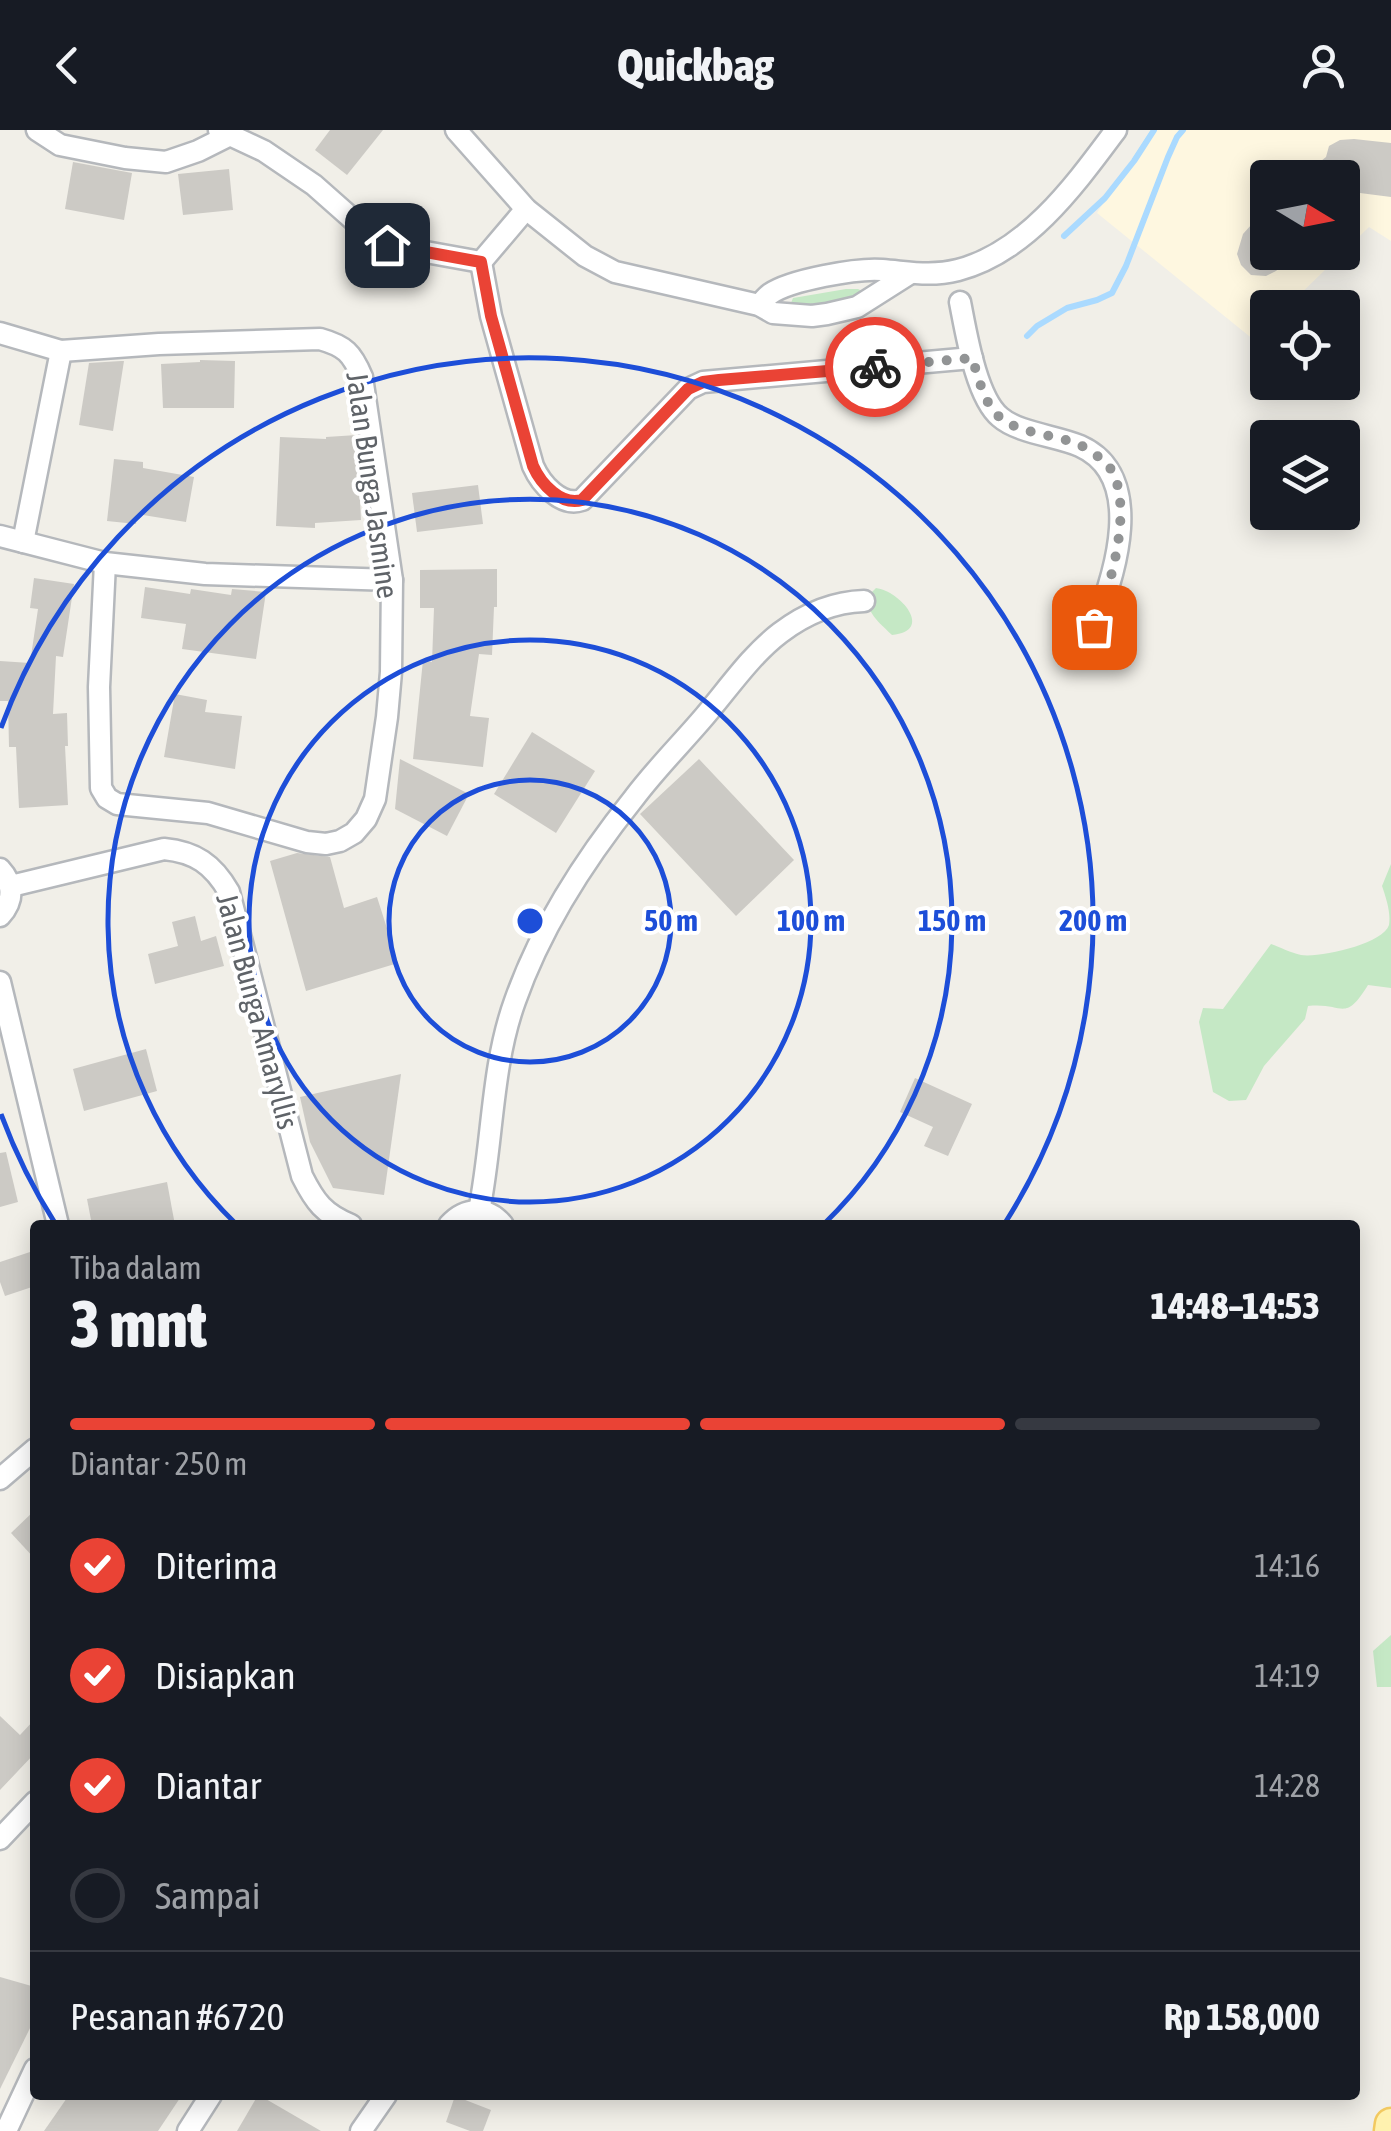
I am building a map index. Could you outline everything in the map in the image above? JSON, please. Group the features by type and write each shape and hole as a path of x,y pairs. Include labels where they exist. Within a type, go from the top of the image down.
{"street":[{"path":"37,130 60,145 166,162 198,151 225,132 264,151 314,185 387,245 481,262"},
{"path":"456,130 526,208 586,256 615,272 759,305 772,313 812,316 857,307 908,274"},
{"path":"759,305 771,293 797,282 866,270 940,274 998,254 1045,216 1116,130"},
{"path":"481,262 526,208"},
{"path":"481,262 491,316 533,466 542,484 574,503 582,500 688,389 703,382 972,358"},
{"path":"960,302 972,358 988,402 1001,419 1082,446 1107,464 1117,486 1120,524 1116,556 1108,593 1094,627"},
{"path":"0,333 61,351 24,542"},
{"name":"Jalan Bunga Jasmine","path":"61,351 320,339 336,344 354,357 362,377 392,580 391,672 380,770 375,799 354,833 326,844 306,842 208,813 118,804 107,798 101,788 99,687 105,563"},
{"path":"0,536 105,563 205,574 392,580"},
{"path":"480,1210 512,1006 546,929 588,861 635,796 765,645 782,631 829,606 864,601"},
{"name":"Jalan Bunga Amaryllis","path":"5,878 164,849 184,851 205,861 219,874 229,892 302,1176 314,1200 338,1220"},
{"path":"0,916 9,905 5,878"},
{"path":"0,982 4,1018 57,1220"},
{"path":"454,1220 460,1214 480,1210 499,1220"},
{"path":"0,1479 30,1454"},
{"path":"0,1839 30,1807"},
{"path":"6,2131 30,2080"},
{"path":"188,2131 208,2100"},
{"path":"362,2131 383,2100"}],"shaded area":[{"path":"1150,130 1391,130 1391,241 1369,227 1360,236 1360,160 1250,160 1250,270 1325,270 1304,290 1250,290 1250,337 1097,213"}],"green space":[{"path":"846,289 866,293 839,302 791,303 793,298"},
{"path":"876,588 895,596 909,611 911,626 905,632 892,635 872,614 867,597"},
{"path":"1391,864 1391,988 1368,985 1348,1008 1308,1006 1305,1019 1264,1066 1246,1100 1229,1101 1213,1092 1199,1022 1203,1008 1223,1009 1271,944 1301,955 1322,954 1364,944 1384,932 1389,915 1382,886"},
{"path":"1391,1635 1391,1687 1377,1687 1373,1651"}],"building":[{"path":"330,130 383,130 347,175 315,150"},
{"path":"1340,140 1391,143 1391,197 1360,193 1360,160 1322,160 1329,146"},
{"path":"73,162 132,173 124,220 65,209"},
{"path":"229,169 233,210 183,215 178,174"},
{"path":"1250,226 1250,270 1277,270 1266,276 1251,275 1241,265 1237,254 1243,234"},
{"path":"124,361 113,431 79,425 89,363"},
{"path":"235,361 234,408 163,408 161,364"},
{"path":"357,435 361,520 315,523 315,528 276,526 280,437 326,439"},
{"path":"114,459 143,462 143,468 194,477 186,522 137,514 136,524 107,521"},
{"path":"478,485 483,524 417,532 412,493"},
{"path":"497,569 492,655 479,654 470,716 489,718 483,767 413,759 423,660 432,662 434,608 420,608 420,570"},
{"path":"34,578 74,584 63,657 56,656 53,714 67,713 68,805 19,808 16,747 9,747 8,701 0,701 0,661 30,663 38,609 30,608"},
{"path":"145,587 190,594 191,589 231,595 232,589 266,592 256,659 182,649 186,624 141,618"},
{"path":"175,694 207,700 205,712 242,716 235,769 164,757"},
{"path":"532,732 595,771 556,833 494,794"},
{"path":"400,759 469,794 447,836 395,809"},
{"path":"699,759 794,860 736,916 640,814"},
{"path":"297,853 330,857 344,908 377,897 398,963 306,991 270,861"},
{"path":"195,916 201,941 216,936 224,966 155,984 148,954 178,946 172,922"},
{"path":"146,1049 157,1091 84,1111 73,1069"},
{"path":"401,1074 384,1195 333,1188 310,1142 300,1097"},
{"path":"915,1078 972,1104 948,1156 924,1146 933,1127 900,1112"},
{"path":"6,1152 18,1202 0,1207 0,1153"},
{"path":"167,1182 174,1220 91,1220 87,1199"},
{"path":"30,1252 30,1288 5,1296 0,1262"},
{"path":"30,1515 30,1554 11,1533"},
{"path":"0,1716 20,1735 30,1724 30,1758 0,1790"},
{"path":"0,1977 30,1986 30,2028 0,2089"},
{"path":"66,2100 179,2100 158,2131 44,2131"},
{"path":"255,2100 268,2100 321,2131 237,2131"},
{"path":"454,2100 465,2100 491,2110 483,2131 470,2131 446,2122"}],"waterway":[{"path":"1064,236 1105,198 1154,130"},
{"path":"1027,336 1067,308 1112,293 1183,130"}],"way so far":[{"path":"875,367 972,358 988,402 1001,419 1082,446 1107,464 1117,486 1120,524 1108,593 1094,627"}],"route":[{"path":"387,245 481,262 491,316 533,466 542,484 574,503 609,473 688,389 703,382 875,367"}]}
